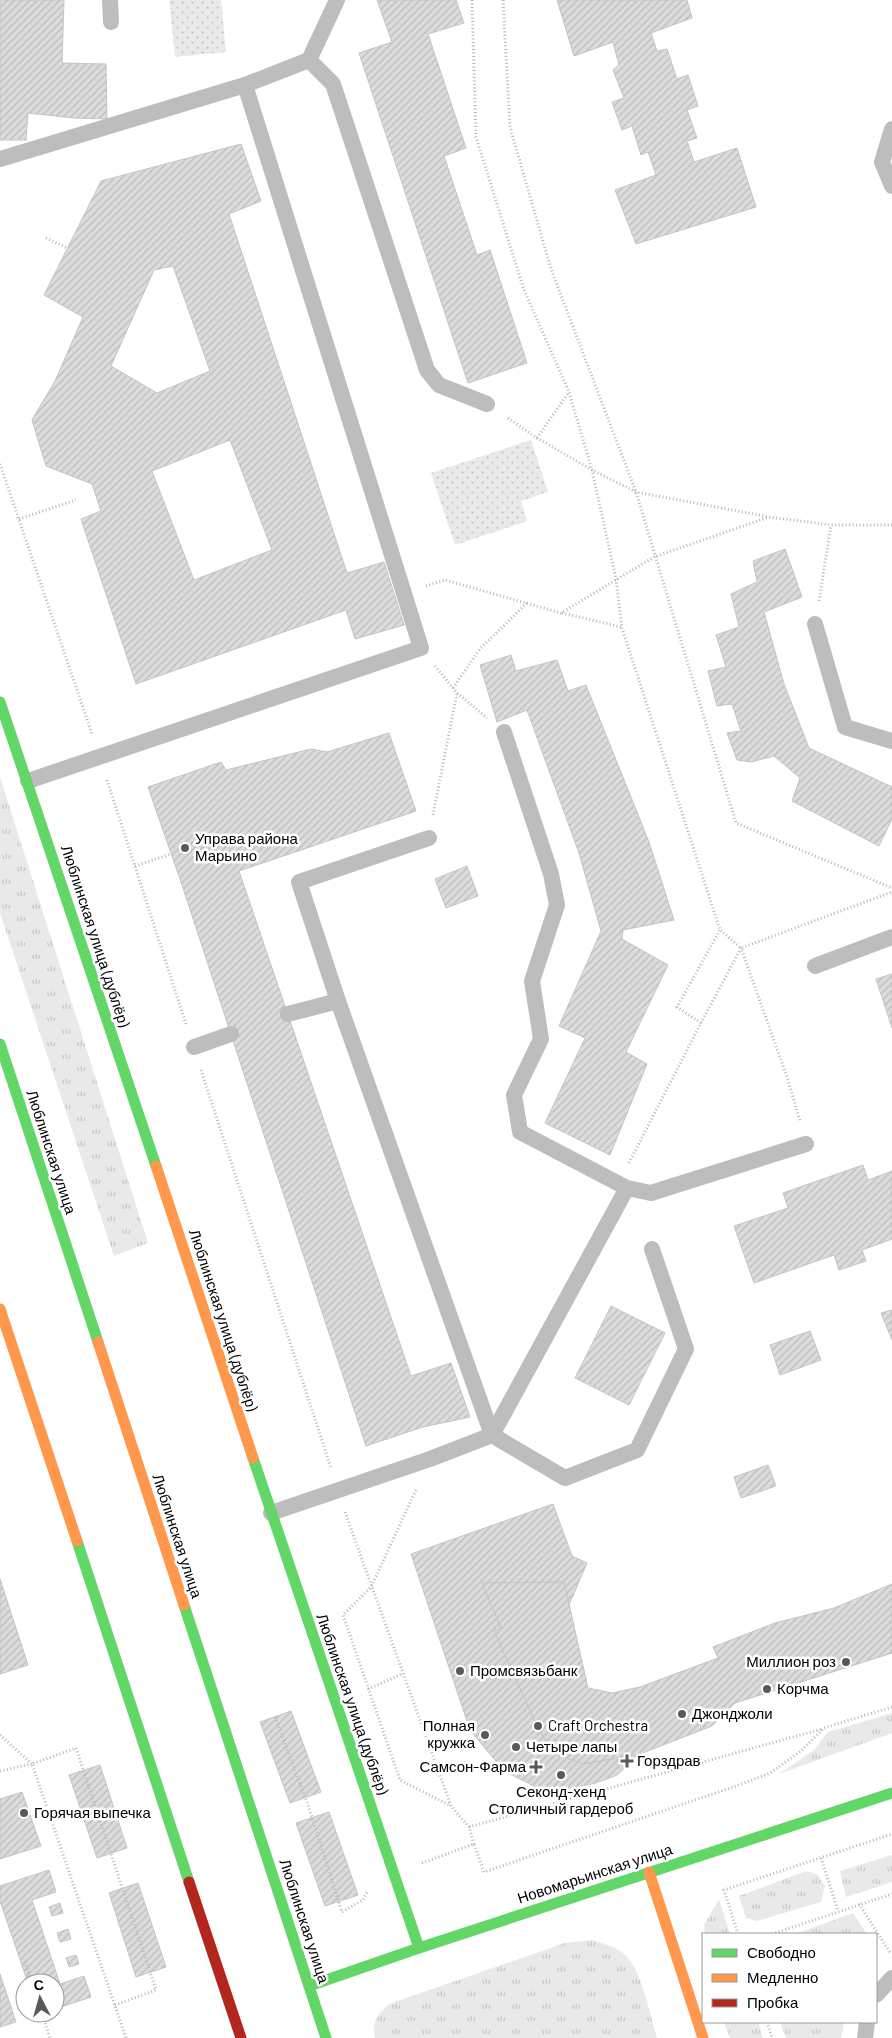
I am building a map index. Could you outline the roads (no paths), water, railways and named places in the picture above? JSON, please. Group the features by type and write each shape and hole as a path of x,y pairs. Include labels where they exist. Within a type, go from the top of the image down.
{"street":[{"name":"Люблинская улица (дублёр)","path":"0,702 28,781 271,1513 419,1948"},
{"name":"Люблинская улица","path":"0,1044 326,2038"},
{"path":"0,1309 241,2038"},
{"name":"Новомарьинская улица","path":"309,1986 892,1792"},
{"path":"649,1872 702,2038"}],"lane":[{"path":"110,0 111,22"},
{"path":"0,159 245,85 310,60 337,0"},
{"path":"310,60 333,84 427,370 439,385 487,404"},
{"path":"28,781 99,755 421,648 245,85"},
{"path":"892,129 882,162 892,186"},
{"path":"816,624 846,727 892,742"},
{"path":"504,732 551,874 557,905 532,981 541,1039 514,1095 520,1132 627,1188 651,1193 806,1144"},
{"path":"429,838 299,882 338,1001 492,1435 565,1478 637,1450 686,1349 652,1249"},
{"path":"815,966 892,937"},
{"path":"288,1014 338,1001"},
{"path":"194,1047 231,1034"},
{"path":"271,1513 430,1460 492,1435 627,1188"},
{"path":"877,1994 892,1978"},
{"path":"865,2038 867,2023"}],"place":[{"name":"Управа района Марьино","path":"185,848"},
{"name":"Миллион роз","path":"846,1662"},
{"name":"Промсвязьбанк","path":"460,1671"},
{"name":"Корчма","path":"767,1689"},
{"name":"Джонджоли","path":"682,1714"},
{"name":"Craft Orchestra","path":"538,1726"},
{"name":"Полная кружка","path":"485,1735"},
{"name":"Четыре лапы","path":"516,1747"},
{"name":"Горздрав","path":"627,1761"},
{"name":"Самсон-Фарма","path":"536,1767"},
{"name":"Секонд-хенд Столичный гардероб","path":"561,1775"},
{"name":"Горячая выпечка","path":"24,1813"}]}
